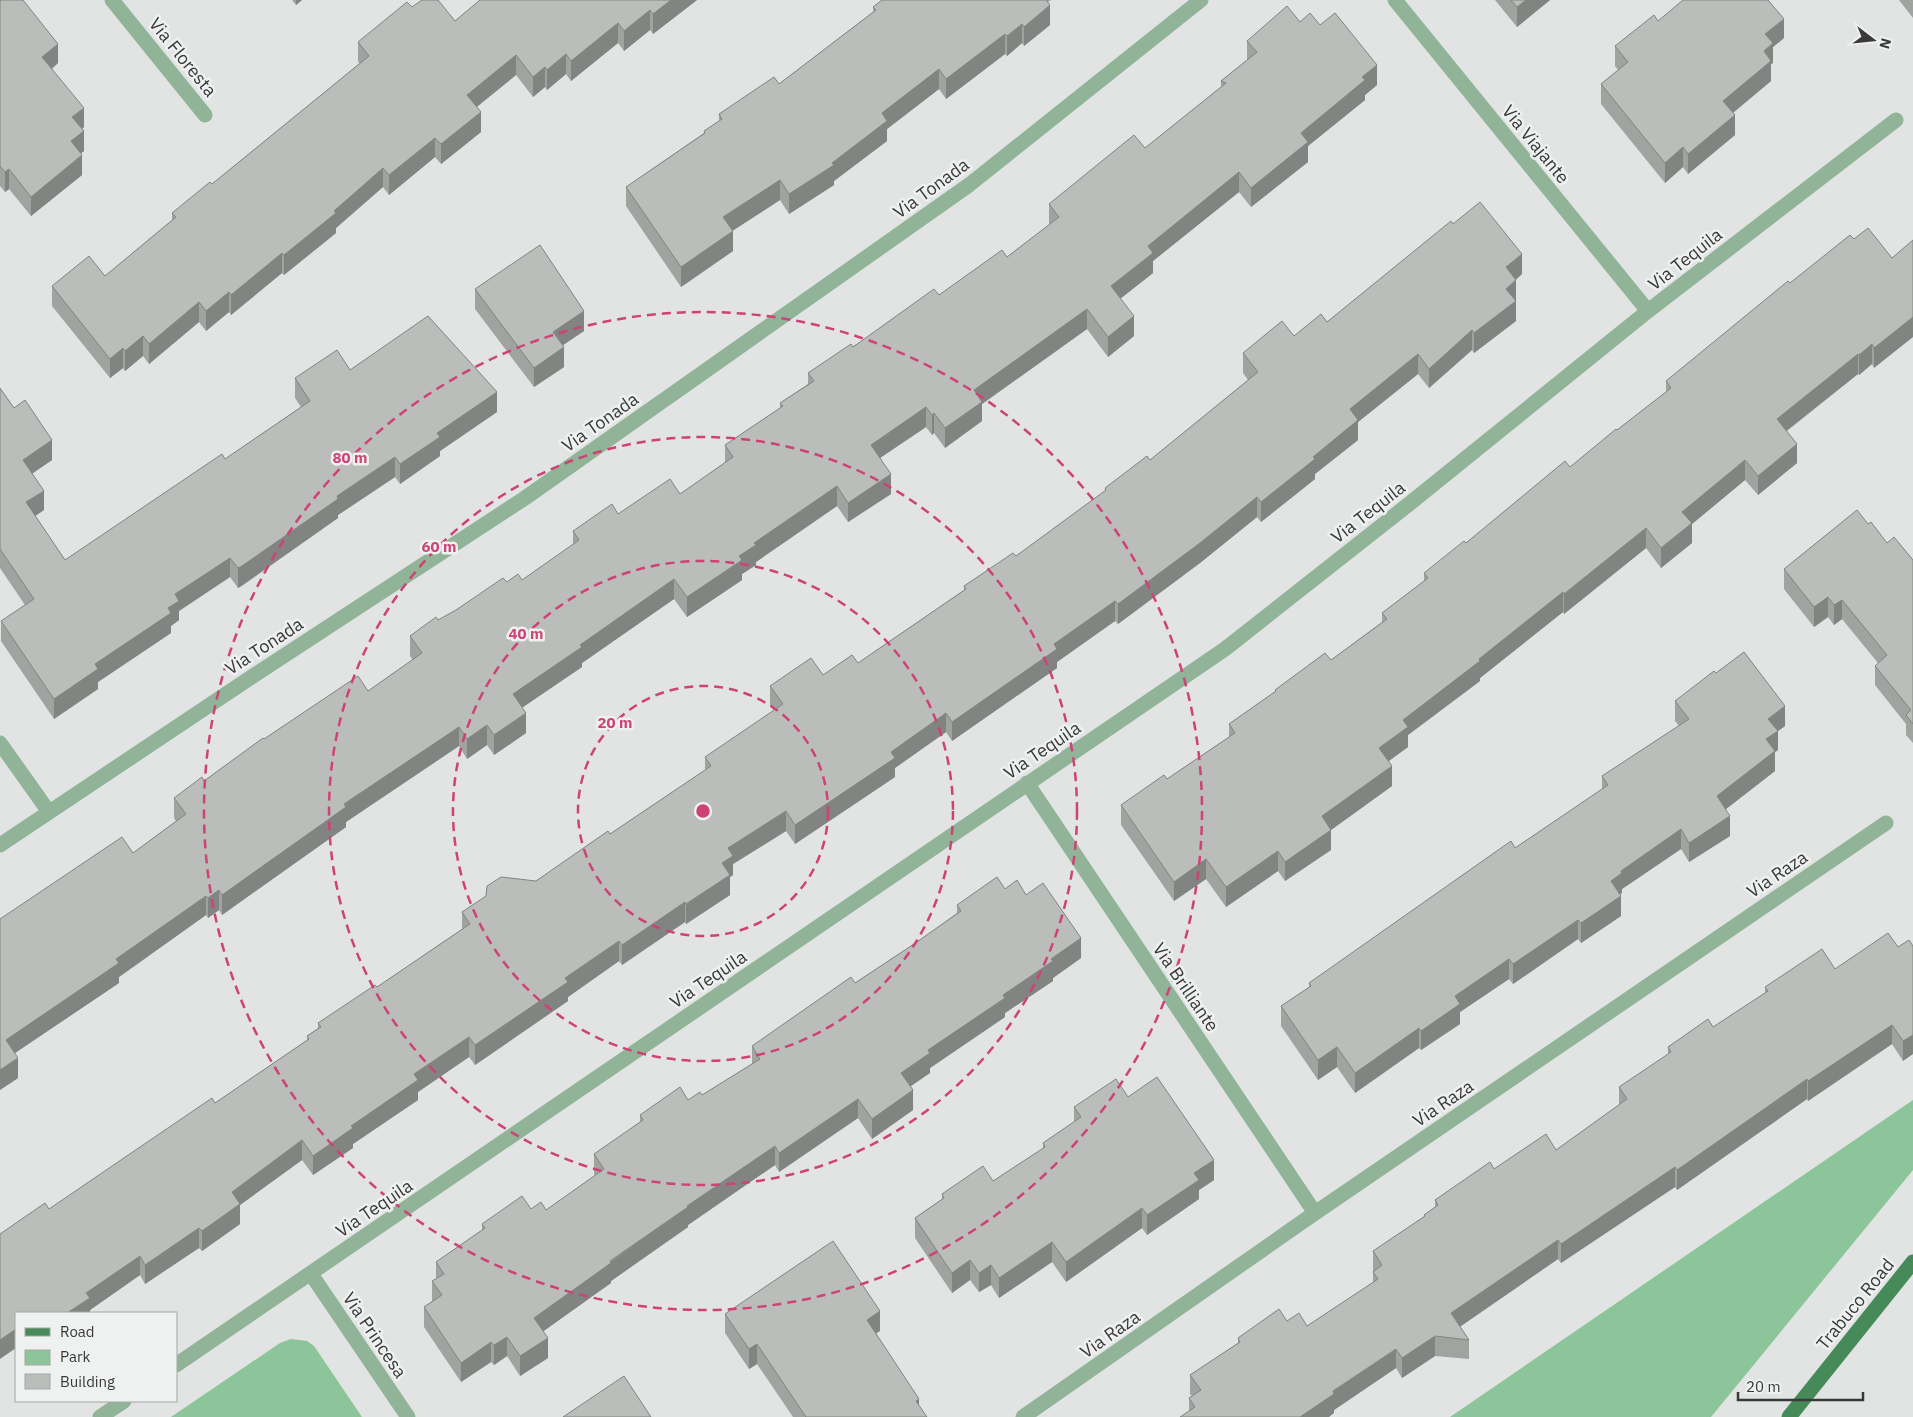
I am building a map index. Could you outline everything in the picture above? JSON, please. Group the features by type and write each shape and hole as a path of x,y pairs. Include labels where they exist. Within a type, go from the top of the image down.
{"main road":[{"name":"Trabuco Road","path":"1789,1417 1913,1262"}],"street":[{"name":"Via Floresta","path":"112,0 205,115"},
{"name":"Via Tonada","path":"0,845 525,498 969,185 1201,0"},
{"name":"Via Viajante","path":"1395,0 1648,311"},
{"name":"Via Tequila","path":"178,1364 1225,649 1409,504 1648,311 1896,120"},
{"path":"0,743 49,812"},
{"name":"Via Brilliante","path":"1027,783 1314,1213"},
{"name":"Via Raza","path":"1023,1417 1314,1213 1886,823"},
{"name":"Via Princesa","path":"311,1274 408,1417"},
{"path":"100,1417 122,1402"}],"green space":[{"path":"1913,1100 1913,1170 1711,1417 1450,1417"},
{"path":"291,1339 307,1341 314,1346 362,1417 171,1417 280,1343"}],"building":[{"path":"0,0 23,0 58,44 42,57 84,108 72,117 84,131 71,141 82,155 31,197 9,169 5,172 0,166"},
{"path":"422,0 438,0 455,21 480,0 671,0 653,14 650,10 624,31 618,23 571,61 566,54 547,70 545,67 533,77 516,55 467,95 481,112 441,144 435,138 389,175 383,168 334,211 336,213 284,255 282,253 231,295 229,292 206,311 199,302 149,344 143,336 125,351 123,348 110,359 52,286 89,256 105,276 176,217 172,213 210,182 212,184 369,56 358,42 407,2 412,7"},
{"path":"882,0 1046,0 1050,5 1024,27 1022,24 1007,36 1005,34 946,79 939,69 882,113 887,121 832,163 834,165 789,194 780,180 723,217 733,231 681,267 626,187 705,133 704,131 722,119 719,114 774,77 779,84 876,10 873,7"},
{"path":"1511,0 1526,0 1517,7"},
{"path":"1683,0 1768,0 1784,19 1765,34 1773,43 1764,51 1771,61 1723,101 1735,115 1688,154 1683,147 1665,163 1601,84 1628,62 1615,46 1654,15 1658,21"},
{"path":"1287,6 1300,22 1310,13 1320,25 1335,13 1377,65 1362,77 1365,80 1301,133 1308,142 1251,188 1239,172 1148,246 1153,253 1111,286 1134,316 1108,337 1087,309 974,390 982,402 945,428 934,413 932,415 926,407 871,445 891,474 848,503 837,486 754,543 756,545 739,556 742,560 687,597 674,579 580,645 582,647 513,694 526,713 494,735 487,725 467,739 459,727 344,804 346,807 222,895 219,890 208,898 206,896 116,959 119,963 6,1040 18,1058 0,1070 0,919 122,837 133,853 186,814 174,798 202,777 204,781 263,738 358,676 368,691 422,653 410,636 436,617 438,620 456,610 503,578 507,582 518,574 522,580 579,540 573,531 612,504 618,514 670,479 680,494 733,457 725,445 783,406 780,403 814,381 808,373 851,344 853,347 934,289 939,295 1002,250 1007,257 1059,217 1049,204 1134,135 1145,148 1226,83 1221,81 1257,52 1247,41"},
{"path":"1480,202 1522,254 1506,267 1516,280 1506,289 1516,301 1474,333 1472,330 1429,369 1418,354 1350,409 1358,420 1313,457 1315,459 1261,502 1257,497 1200,543 1118,604 1115,601 1054,644 1057,649 952,722 946,713 891,752 895,758 795,825 786,811 728,848 733,856 722,863 730,875 686,904 685,902 622,945 619,941 565,978 568,982 475,1045 469,1037 414,1074 418,1080 351,1126 353,1128 313,1156 302,1140 232,1192 240,1204 202,1231 199,1228 145,1265 140,1256 86,1293 90,1298 69,1312 15,1312 15,1330 0,1340 0,1234 45,1203 49,1209 212,1098 215,1103 309,1039 307,1036 321,1027 318,1023 375,985 377,987 470,924 462,912 486,896 487,886 501,877 536,881 608,831 610,834 711,766 705,757 783,704 770,686 811,658 823,675 852,655 858,663 966,589 964,586 1013,553 1016,556 1106,490 1105,488 1147,456 1150,460 1258,372 1243,353 1282,321 1294,336 1321,314 1327,322 1451,221 1453,224"},
{"path":"1868,228 1892,258 1913,240 1913,317 1874,348 1872,344 1858,354 1777,419 1797,444 1758,476 1745,460 1682,512 1692,523 1661,548 1646,528 1403,720 1408,727 1379,748 1392,766 1322,816 1331,830 1285,862 1278,851 1226,887 1206,859 1174,882 1121,805 1164,775 1167,779 1235,733 1229,724 1325,653 1331,660 1387,619 1382,613 1428,578 1424,573 1464,541 1466,543 1565,461 1570,467 1616,429 1671,388 1666,381 1788,281 1790,283 1850,235 1854,239"},
{"path":"540,245 584,311 553,332 564,347 534,368 475,289"},
{"path":"428,316 497,392 437,433 440,437 400,464 395,457 337,496 338,499 242,566 238,568 230,558 175,594 179,601 168,608 171,613 95,664 98,669 54,699 1,621 34,599 0,549 0,388 14,408 25,400 52,440 23,460 44,491 26,502 65,560 222,454 225,459 310,401 295,378 337,350 350,370"},
{"path":"1857,510 1868,524 1871,522 1887,543 1894,537 1913,560 1913,724 1906,715 1911,710 1875,666 1887,655 1842,600 1834,605 1828,597 1814,607 1784,569"},
{"path":"1744,652 1785,706 1768,719 1778,731 1766,739 1775,751 1717,796 1730,816 1689,843 1681,829 1621,871 1622,873 1611,881 1621,896 1581,923 1578,920 1513,964 1509,959 1455,996 1460,1004 1421,1031 1419,1028 1355,1073 1337,1047 1318,1060 1281,1006 1311,986 1309,983 1511,841 1515,848 1608,785 1602,776 1689,719 1675,701 1714,671 1716,673"},
{"path":"997,877 1005,889 1017,880 1026,895 1043,883 1081,938 1051,959 1053,961 1003,995 1005,998 928,1050 930,1053 901,1073 913,1090 872,1119 858,1099 779,1153 775,1146 687,1206 534,1318 548,1338 520,1356 507,1337 494,1345 491,1342 461,1363 424,1307 442,1295 432,1281 444,1274 436,1262 485,1228 482,1224 522,1196 531,1209 541,1202 546,1210 604,1169 594,1154 643,1120 640,1115 680,1087 688,1100 700,1092 702,1095 760,1059 752,1046 851,977 855,983 914,944 961,911 957,905"},
{"path":"1888,933 1898,947 1909,940 1913,946 1913,1035 1903,1041 1892,1025 1808,1081 1807,1079 1677,1170 1675,1167 1561,1244 1558,1240 1451,1313 1469,1340 1435,1336 1402,1358 1396,1349 1333,1391 1334,1394 1300,1417 1180,1417 1195,1407 1189,1398 1201,1390 1190,1375 1240,1342 1238,1338 1279,1309 1287,1321 1299,1313 1307,1326 1378,1279 1373,1272 1382,1265 1373,1251 1425,1216 1438,1205 1435,1200 1490,1162 1494,1169 1546,1134 1556,1150 1627,1099 1619,1087 1671,1052 1668,1047 1708,1019 1713,1027 1768,991 1765,987 1822,949 1835,969"},
{"path":"1157,1077 1214,1160 1194,1173 1199,1180 1147,1215 1142,1208 1066,1262 1052,1242 999,1278 991,1265 979,1273 970,1260 952,1273 915,1218 944,1198 942,1194 983,1166 993,1181 1045,1147 1043,1143 1081,1117 1074,1107 1116,1079 1128,1097"},
{"path":"833,1241 880,1311 867,1320 919,1399 916,1401 927,1417 806,1417 757,1344 749,1349 725,1314"},
{"path":"624,1376 651,1417 563,1417"}]}
